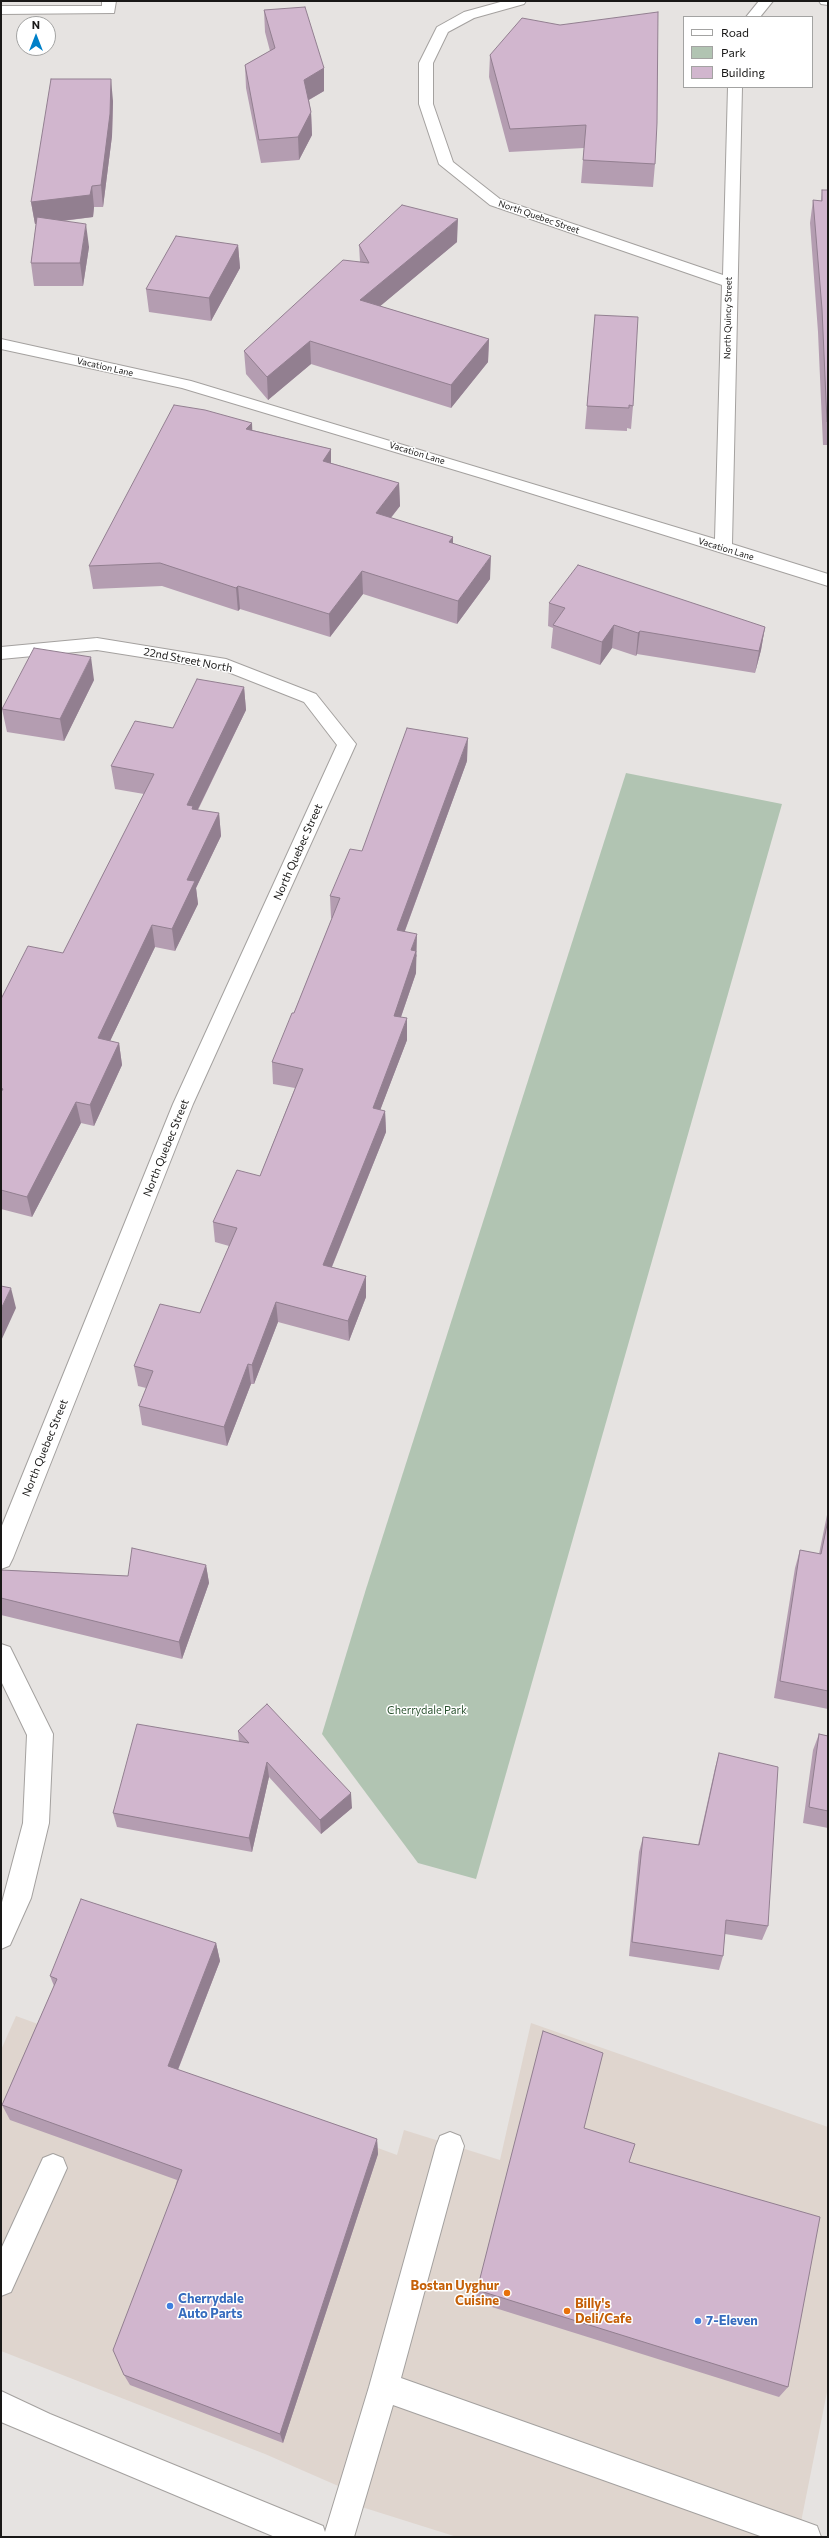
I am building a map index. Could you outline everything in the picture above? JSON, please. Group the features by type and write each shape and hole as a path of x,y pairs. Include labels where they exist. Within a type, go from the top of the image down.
{"street":[{"path":"1,10 109,10 109,1"},
{"name":"North Quebec Street","path":"519,1 469,15 442,30 426,63 426,104 446,164 495,202 728,282"},
{"path":"754,16 766,1"},
{"name":"North Quincy Street","path":"723,548 728,282 735,88"},
{"name":"Vacation Lane","path":"1,344 185,384 491,475 828,580"},
{"name":"22nd Street North","path":"1,653 97,644 226,665 310,698 347,744"},
{"name":"North Quebec Street","path":"1,1558 184,1104 347,744"},
{"path":"1,1655 40,1734 36,1822 18,1898 1,1936"},
{"path":"339,2537 384,2386 450,2146"},
{"path":"1,2282 53,2168"},
{"path":"384,2386 806,2537"},
{"path":"1,2406 40,2425 312,2537"}],"shaded area":[{"path":"16,2016 397,2155 404,2130 500,2160 531,2023 828,2127 828,2387 798,2537 457,2537 349,2503 352,2492 265,2454 1,2351 1,2050"}],"green space":[{"name":"Cherrydale Park","path":"626,773 782,804 476,1879 418,1863 322,1734 366,1589"}],"building":[{"path":"305,7 324,68 304,80 311,112 298,137 259,140 245,65 275,48 264,10"},
{"path":"658,12 655,164 583,160 586,125 510,129 490,55 522,18 560,25"},
{"path":"51,79 111,79 110,114 101,185 92,186 90,195 31,202"},
{"path":"822,190 828,190 828,422 822,309 813,200 822,201"},
{"path":"402,205 458,219 360,300 489,339 451,385 310,341 267,377 244,351 343,260 369,263 359,245"},
{"path":"37,217 86,224 80,263 31,263"},
{"path":"176,236 238,245 209,298 146,289"},
{"path":"595,315 638,317 633,406 629,405 629,408 587,406"},
{"path":"174,405 205,410 252,423 246,429 331,449 323,461 399,483 376,513 453,537 449,542 491,556 458,601 362,571 329,614 238,586 236,588 160,563 89,566"},
{"path":"578,565 765,627 759,651 640,631 638,633 614,625 602,642 553,625 565,608 549,603"},
{"path":"34,648 91,657 60,719 2,709"},
{"path":"197,679 244,687 187,805 193,806 192,809 219,813 187,880 195,881 172,929 152,925 98,1038 119,1043 90,1105 76,1102 27,1197 1,1190 1,1092 3,1089 1,1088 1,999 28,946 63,953 154,774 111,766 135,721 173,728"},
{"path":"407,728 468,738 397,930 417,934 411,950 416,951 394,1016 407,1018 373,1108 385,1111 323,1265 366,1276 348,1321 276,1302 252,1365 248,1364 224,1427 139,1406 153,1371 134,1366 160,1304 200,1313 237,1228 213,1222 237,1170 260,1176 303,1069 272,1062 292,1013 294,1013 340,898 330,896 350,849 362,851"},
{"path":"1,1286 11,1288 1,1309"},
{"path":"828,1520 828,1691 780,1681 800,1550 821,1554"},
{"path":"132,1548 206,1565 179,1642 1,1598 1,1570 128,1576"},
{"path":"267,1704 351,1793 320,1820 267,1762 249,1838 113,1813 137,1724 249,1743 238,1731"},
{"path":"819,1734 828,1736 828,1811 809,1807"},
{"path":"719,1753 778,1767 768,1926 726,1920 723,1956 632,1942 643,1837 699,1845"},
{"path":"81,1899 216,1943 168,2066 377,2139 280,2434 124,2375 113,2350 182,2170 2,2105 57,1979 50,1976"},
{"path":"543,2031 603,2053 584,2128 635,2144 629,2162 820,2217 788,2387 477,2290"}],"place":[{"name":"Bostan Uyghur Cuisine","path":"507,2293"},
{"name":"Cherrydale Auto Parts","path":"170,2306"},
{"name":"Billy's Deli/Cafe","path":"567,2311"},
{"name":"7-Eleven","path":"698,2321"}]}
